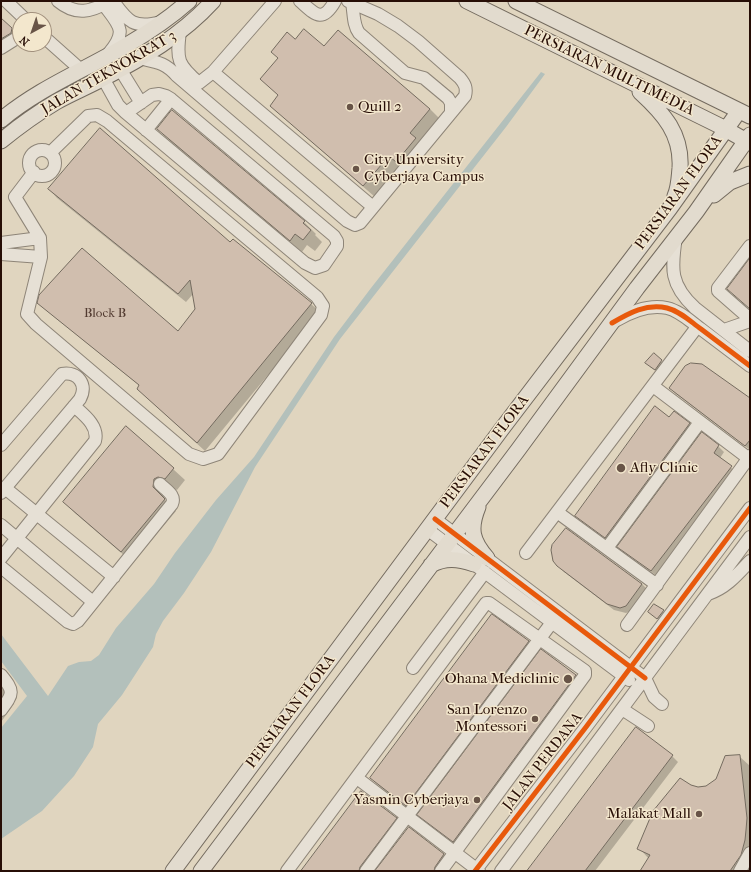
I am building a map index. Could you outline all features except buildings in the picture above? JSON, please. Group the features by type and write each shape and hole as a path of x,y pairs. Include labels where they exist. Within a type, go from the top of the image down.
{"main road":[{"name":"JALAN TEKNOKRAT 3","path":"1,120 31,98 126,46 189,1"},
{"name":"JALAN TEKNOKRAT 3","path":"1,141 29,119 56,102 120,69 180,32 199,16 213,1"},
{"name":"PERSIARAN MULTIMEDIA","path":"467,1 749,140"},
{"name":"PERSIARAN MULTIMEDIA","path":"516,1 745,113"},
{"path":"626,80 650,101 664,116 673,129 679,146 680,159 677,190 670,208"},
{"name":"PERSIARAN FLORA","path":"172,871 506,423 670,208 726,129 745,113"},
{"name":"PERSIARAN FLORA","path":"201,871 749,140"},
{"path":"696,212 730,182 750,174"},
{"path":"430,565 446,559 462,560 482,565 478,548 473,536 474,516 482,497"}],"street":[{"path":"6,1 18,12"},
{"path":"58,1 66,8 87,11 109,2"},
{"path":"196,87 213,72 275,1"},
{"path":"300,1 315,14 321,15 330,10 335,1"},
{"path":"109,2 130,22 151,25 163,21"},
{"path":"107,56 118,43 120,35 118,24 109,2"},
{"path":"139,58 163,63 196,87 355,225 360,223 466,96 466,90 465,84 418,41 398,26 378,14 350,2"},
{"path":"350,2 354,12 355,28 359,33 405,73 424,78 448,98 451,113"},
{"path":"180,32 178,57 196,87"},
{"path":"1,48 12,41"},
{"path":"52,44 80,70"},
{"path":"120,69 141,103"},
{"path":"213,72 373,207"},
{"path":"103,78 118,105 126,113 146,130 305,263 315,268 324,265 337,246 337,241 334,236 171,99 159,94 152,95 126,113"},
{"path":"146,130 171,99"},
{"path":"34,172 15,197 40,238 41,257 27,314 36,324 189,454 203,459 218,454 320,315 323,306 317,297 107,120 97,115 88,116 50,153"},
{"path":"42,150 50,153 53,156 55,164 52,171 45,175 37,175 30,165 30,160 34,153 42,150"},
{"path":"676,237 673,267 679,290 686,300 695,308 750,351"},
{"path":"1,243 40,238"},
{"path":"724,330 750,320 718,291 718,288 750,246"},
{"path":"1,254 41,257"},
{"path":"612,323 629,313 641,309 660,307 668,308 674,310 750,366"},
{"path":"526,553 698,327"},
{"path":"1,445 62,374 66,373 79,378 84,388 83,394 3,491 37,514 114,577"},
{"path":"628,625 749,457 653,386"},
{"path":"1,558 95,441 95,432 91,422 74,406"},
{"path":"607,548 700,422"},
{"path":"1,567 68,622 73,624 78,621 174,501 171,494 160,484"},
{"path":"557,512 657,585"},
{"name":"JALAN PERDANA","path":"477,870 722,545 748,514"},
{"path":"431,524 482,565 642,682 654,697 662,704"},
{"path":"1,525 93,602"},
{"name":"JALAN PERDANA","path":"501,871 750,537"},
{"path":"722,545 736,555"},
{"path":"707,595 722,589 750,561"},
{"path":"413,668 482,565"},
{"path":"683,597 698,607"},
{"path":"287,871 486,603 489,603 585,671 586,675 441,871"},
{"path":"366,871 556,618"},
{"path":"1,675 8,684 12,693 11,698 1,710"},
{"path":"622,709 648,726"},
{"path":"357,778 477,870"},
{"path":"740,871 750,852"}],"shaded area":[{"path":"541,72 545,74 506,127 340,339 255,467 211,552 184,593 163,621 156,634 153,647 122,695 98,724 93,747 74,776 42,811 1,839 1,728 27,696 1,661 1,634 48,696 68,666 79,662 91,661 99,655 116,628 154,584 175,553 216,500 254,457 334,337 371,288"}],"cycle path":[{"path":"612,323 645,308 660,307 672,309 685,317 750,366"},
{"path":"475,871 586,727 750,508"},
{"path":"435,519 645,678"}],"place":[{"name":"Quill 2","path":"350,107"},
{"name":"City University Cyberjaya Campus","path":"356,169"},
{"name":"Afly Clinic","path":"621,468"},
{"name":"Ohana Mediclinic","path":"568,679"},
{"name":"San Lorenzo Montessori","path":"535,719"},
{"name":"Yasmin Cyberjaya","path":"477,800"},
{"name":"Malakat Mall","path":"699,814"}]}
